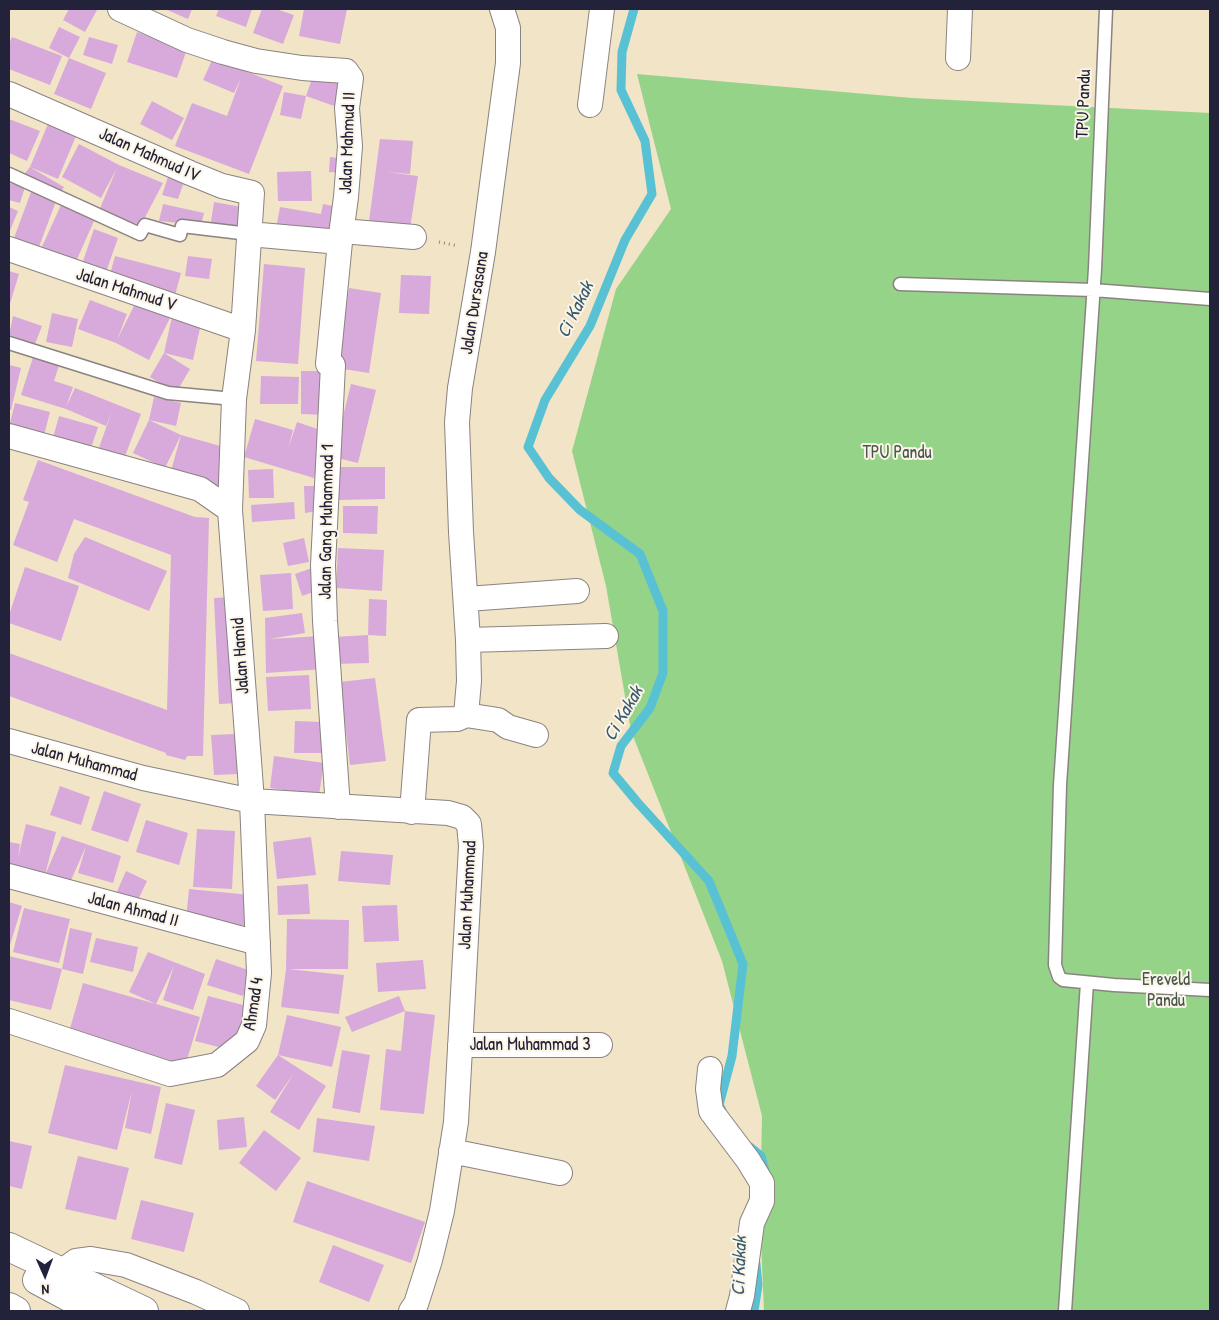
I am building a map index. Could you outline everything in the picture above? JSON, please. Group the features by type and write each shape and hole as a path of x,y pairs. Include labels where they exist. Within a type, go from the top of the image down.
{"highway":[{"path":"9,1252 61,1272 144,1311"},
{"path":"9,1252 95,1311"},
{"path":"9,1307 16,1311"}],"street":[{"name":"Jalan Mahmud II","path":"120,9 187,40 223,52 302,68 346,71 351,78 347,108 350,146 341,236"},
{"name":"Jalan Dursasana","path":"466,715 469,681 467,600 461,532 457,422 460,388 483,252 508,63 508,28 502,9"},
{"path":"590,105 602,9"},
{"path":"958,58 960,9"},
{"name":"Jalan Mahmud IV","path":"9,94 190,174 222,186 252,193 249,234"},
{"path":"249,234 414,237"},
{"name":"Jalan Hamid","path":"249,234 243,330 234,399 230,510 252,801"},
{"name":"Jalan Gang Muhammad 1","path":"338,807 323,565 334,365 328,364 341,236"},
{"name":"Jalan Mahmud V","path":"9,249 243,330"},
{"path":"9,436 200,489 230,510"},
{"path":"467,600 577,591"},
{"path":"468,640 606,636"},
{"path":"412,812 419,720 457,719 466,715 498,720 508,727 536,735"},
{"name":"Jalan Muhammad","path":"9,741 142,778 252,801 448,813 462,817 469,824 471,834 456,1122 442,1211 430,1260 416,1304 411,1311"},
{"name":"Ahmad 4","path":"9,1021 170,1074 217,1065 247,1042 254,1025 259,973 252,801"},
{"name":"Jalan Ahmad II","path":"9,876 258,943"},
{"name":"Jalan Muhammad 3","path":"460,1045 600,1045"},
{"path":"710,1069 708,1089 711,1111 743,1152 762,1183 762,1201 752,1223 742,1296 738,1311"},
{"path":"451,1151 560,1173"},
{"path":"61,1272 76,1261 91,1259 126,1265 196,1292 238,1311"}],"lane":[{"name":"TPU Pandu","path":"1087,983 1063,980 1058,977 1055,965 1054,940 1060,785 1094,290 1106,9"},
{"path":"9,174 140,234 145,225 180,234 182,226 249,234"},
{"path":"900,284 1094,290 1210,299"},
{"path":"9,342 168,394 234,399"},
{"path":"1065,1311 1087,983 1210,990"}],"path":[{"path":"414,237 483,252"}],"green space":[{"name":"TPU Pandu","path":"637,74 912,98 1210,113 1210,1311 764,1311 760,1218 762,1116 722,961 631,731 606,586 572,451 616,289 671,209"}],"building":[{"path":"69,9 97,10 85,32 63,20"},
{"path":"165,9 192,9 188,19"},
{"path":"219,9 252,9 246,27 216,16"},
{"path":"262,9 276,9 294,15 283,44 253,33"},
{"path":"304,9 347,9 340,44 299,36"},
{"path":"59,27 80,37 69,58 49,48"},
{"path":"137,32 187,49 177,78 127,62"},
{"path":"12,37 62,56 50,85 9,69 9,44"},
{"path":"89,37 118,45 112,64 83,55"},
{"path":"69,58 106,73 91,109 54,94"},
{"path":"213,58 283,86 249,174 175,146 192,103 227,116 241,78 234,93 203,80"},
{"path":"314,73 342,82 334,106 306,96"},
{"path":"342,82 344,120 336,117"},
{"path":"284,92 306,96 301,119 280,115"},
{"path":"152,101 184,118 172,140 140,124"},
{"path":"9,119 40,131 27,161 9,153"},
{"path":"48,124 76,136 58,179 30,167"},
{"path":"380,139 413,141 410,174 386,172 418,176 409,235 368,229"},
{"path":"79,144 119,165 163,183 141,225 98,213 117,168 101,198 62,177"},
{"path":"330,157 345,159 345,173 329,172"},
{"path":"30,167 64,187 60,194 23,176"},
{"path":"311,171 312,201 278,201 277,172"},
{"path":"169,174 185,179 178,199 162,195"},
{"path":"9,183 25,187 20,203 9,200"},
{"path":"31,192 56,201 39,247 14,238"},
{"path":"214,202 247,208 242,230 210,228"},
{"path":"163,204 204,213 201,225 159,221"},
{"path":"323,204 343,208 335,240 275,234 280,207 321,214"},
{"path":"61,205 94,221 74,266 40,251"},
{"path":"9,207 18,211 9,233"},
{"path":"94,229 118,238 106,272 82,264"},
{"path":"115,256 181,273 174,299 108,282"},
{"path":"188,256 212,259 209,279 185,276"},
{"path":"264,264 305,268 298,364 256,361"},
{"path":"9,271 19,274 9,307"},
{"path":"401,275 431,276 429,314 399,313"},
{"path":"349,288 381,293 369,373 337,368"},
{"path":"139,296 202,319 193,360 164,353 173,312 149,360 116,343 78,329 90,300 127,314 117,340"},
{"path":"52,313 78,319 72,347 46,342"},
{"path":"13,316 42,326 35,344 9,335"},
{"path":"164,353 190,369 176,393 150,377"},
{"path":"34,354 60,362 54,381 73,387 66,407 75,388 141,414 122,464 95,459 112,411 106,426 66,409 21,395"},
{"path":"9,365 21,368 11,410 9,410"},
{"path":"301,371 328,371 327,415 301,414"},
{"path":"261,376 299,377 298,404 260,404"},
{"path":"351,384 376,390 358,463 333,457"},
{"path":"154,397 181,403 176,426 149,420"},
{"path":"15,403 50,412 42,443 9,427"},
{"path":"59,416 98,427 89,454 51,445"},
{"path":"255,419 293,430 288,449 297,422 329,433 314,478 244,457"},
{"path":"149,420 181,435 165,468 133,453"},
{"path":"181,435 231,449 218,493 169,478"},
{"path":"38,460 195,517 209,518 203,756 187,756 185,760 166,755 166,753 9,696 9,653 167,710 171,555 74,519 57,562 13,545 29,502 23,500"},
{"path":"338,467 385,467 385,499 339,500"},
{"path":"273,469 274,498 249,498 248,470"},
{"path":"304,486 326,486 324,510 305,513"},
{"path":"294,502 295,519 252,522 251,505"},
{"path":"343,506 378,506 377,534 343,533"},
{"path":"85,537 167,571 149,611 68,578 74,554"},
{"path":"304,538 309,562 288,566 283,543"},
{"path":"338,548 384,550 382,591 336,588"},
{"path":"25,567 79,586 61,641 9,623 9,615"},
{"path":"312,568 319,590 302,596 295,574"},
{"path":"291,573 293,609 263,611 260,575"},
{"path":"232,597 238,703 219,704 214,598"},
{"path":"369,599 387,600 386,636 368,635"},
{"path":"302,613 305,633 269,639 322,636 324,669 266,673 265,618"},
{"path":"368,635 369,663 335,664 334,637"},
{"path":"309,675 311,709 268,711 266,677"},
{"path":"375,678 386,761 350,765 340,682"},
{"path":"295,721 323,722 322,753 294,753"},
{"path":"236,734 238,774 214,775 211,735"},
{"path":"274,756 324,763 319,795 270,788"},
{"path":"60,786 90,797 81,825 50,815"},
{"path":"104,791 141,804 128,842 91,830"},
{"path":"146,820 188,833 179,865 136,852"},
{"path":"26,824 56,832 45,875 62,836 121,856 113,883 78,873 86,846 69,885 9,866 9,842 20,844 18,858"},
{"path":"197,829 235,831 232,889 193,887"},
{"path":"311,837 316,875 277,879 273,842"},
{"path":"341,851 393,855 390,885 338,881"},
{"path":"126,871 147,881 136,904 116,894"},
{"path":"308,884 310,914 278,915 277,886"},
{"path":"189,889 250,895 247,926 186,920"},
{"path":"9,902 22,906 10,945 9,944"},
{"path":"397,905 399,941 364,942 362,906"},
{"path":"24,908 70,919 59,963 13,952"},
{"path":"287,919 349,920 348,969 288,969 344,975 339,1014 281,1007 286,969"},
{"path":"70,928 92,933 83,974 62,969"},
{"path":"96,938 138,947 133,972 90,962"},
{"path":"148,952 205,974 193,1010 163,1000 174,966 156,1004 129,992"},
{"path":"9,956 62,969 51,1010 9,1000"},
{"path":"216,959 251,971 243,996 207,985"},
{"path":"423,960 426,989 378,992 376,963"},
{"path":"83,983 200,1017 185,1066 69,1032"},
{"path":"208,996 247,1006 235,1051 195,1041"},
{"path":"399,996 405,1011 352,1032 345,1017"},
{"path":"405,1011 435,1015 424,1114 380,1110 386,1049 401,1051"},
{"path":"287,1015 341,1027 332,1067 278,1055"},
{"path":"342,1050 370,1055 360,1113 332,1108"},
{"path":"278,1055 326,1086 299,1130 270,1112 294,1073 275,1100 256,1086"},
{"path":"65,1065 161,1087 151,1134 125,1128 132,1091 117,1150 48,1133"},
{"path":"166,1103 195,1110 182,1165 154,1158"},
{"path":"244,1117 247,1147 219,1150 217,1120"},
{"path":"317,1118 375,1126 369,1161 313,1152"},
{"path":"264,1130 301,1158 276,1191 239,1163"},
{"path":"9,1141 32,1146 22,1189 9,1186"},
{"path":"78,1156 129,1168 116,1220 65,1209"},
{"path":"307,1181 425,1222 411,1263 293,1222"},
{"path":"141,1200 194,1213 184,1252 131,1239"},
{"path":"333,1245 384,1265 369,1302 319,1282"}],"waterway":[{"name":"Ci Kakak","path":"634,9 622,52 621,90 645,141 652,194 625,240 590,326 545,400 528,447 549,478 580,510 640,554 663,611 663,673 650,708 621,746 613,773 709,881 743,964 732,1056 719,1105 722,1110"},
{"name":"Ci Kakak","path":"750,1147 761,1156 765,1171"},
{"name":"Ci Kakak","path":"754,1311 758,1285 756,1264"}],"park label":[{"name":"Ereveld Pandu","path":"1166,990"}]}
